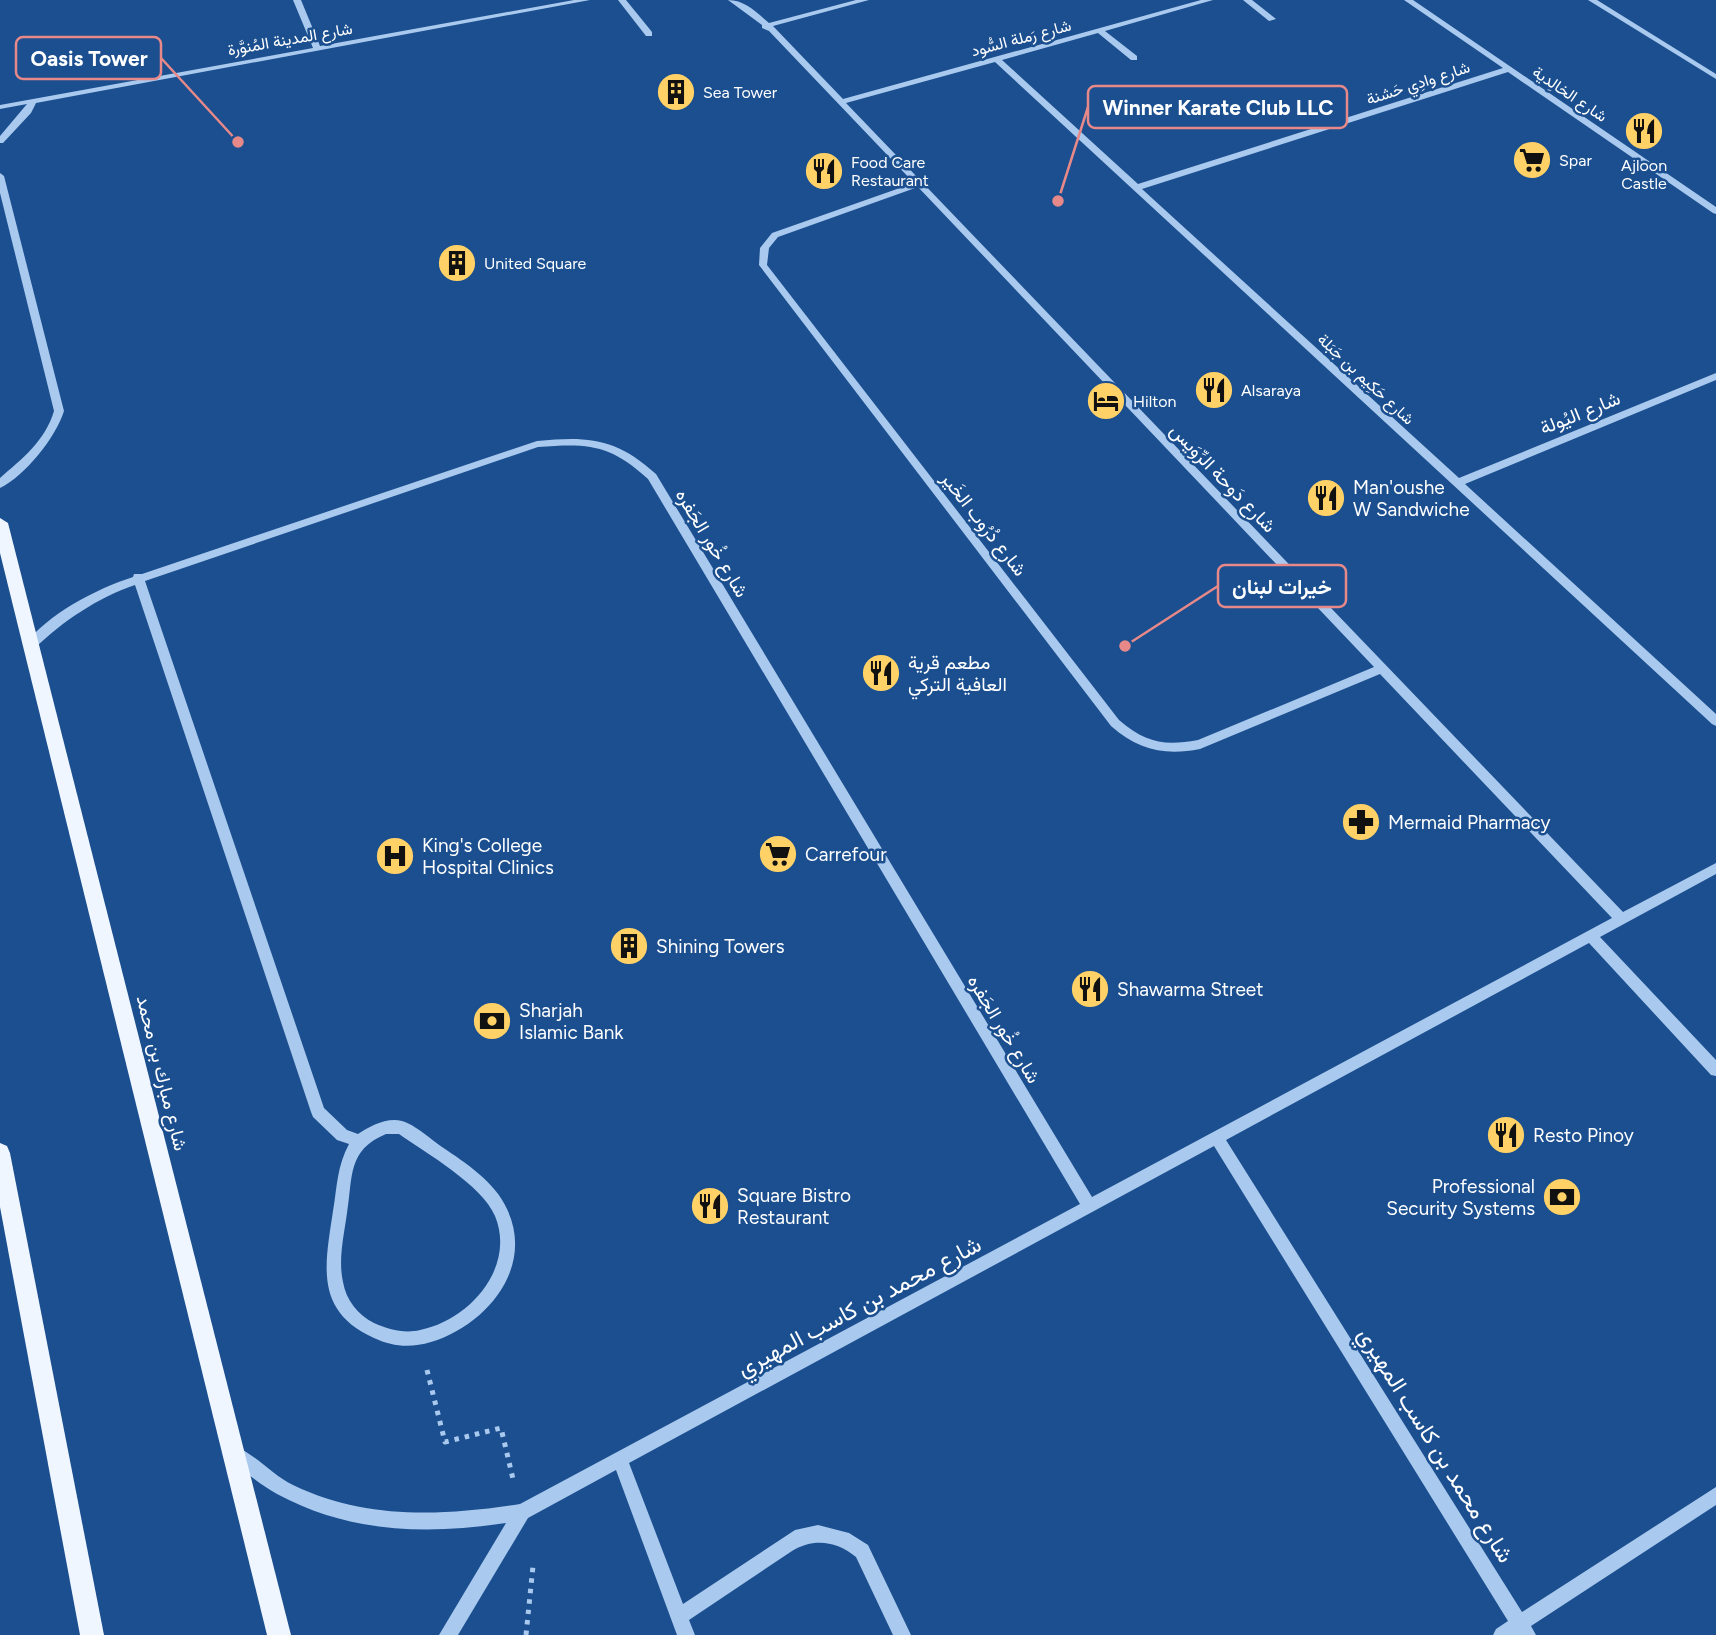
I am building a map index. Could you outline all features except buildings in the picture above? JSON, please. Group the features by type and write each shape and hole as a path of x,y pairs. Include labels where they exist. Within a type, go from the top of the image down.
{"main road":[{"name":"شارع مبارك بن محمد","path":"0,523 279,1635"},
{"path":"0,1153 92,1635"}],"street":[{"path":"297,0 317,48"},
{"name":"شارع المدينة المُنوَّرة","path":"0,107 586,0"},
{"path":"622,0 649,34"},
{"path":"765,26 865,0"},
{"name":"شارع رَملة السُّود","path":"841,102 1209,0"},
{"path":"1247,0 1272,19"},
{"name":"شارع الخالِدية","path":"1408,0 1716,211"},
{"path":"1592,0 1716,77"},
{"name":"شارع دَوحة الرِّوَيس","path":"737,1 841,102 1621,919"},
{"path":"1099,30 1133,58"},
{"name":"شارع حَكِيم بن جَبَلة","path":"996,59 1716,721"},
{"name":"شارع وادِي حَشنة","path":"1135,188 1509,69"},
{"path":"0,141 33,101"},
{"path":"0,176 59,411 56,424 47,440 0,484"},
{"name":"شارع دُرُوب الخَير","path":"919,184 775,235 766,243 761,254 763,265 1115,723 1129,737 1152,747 1176,750 1200,744 1381,668"},
{"name":"شارع اليُولة","path":"1457,483 1716,376"},
{"name":"شارع خُور الجَفره","path":"30,646 53,624 79,605 138,577 537,444 573,441 607,446 633,458 652,477 1090,1207"},
{"path":"138,577 318,1112 342,1135 358,1141"},
{"name":"شارع محمد بن كاسب المهيري","path":"235,1454 283,1489 340,1512 402,1524 468,1521 522,1513 1716,868"},
{"path":"1591,936 1716,1070"},
{"path":"401,1127 489,1192 503,1215 508,1240 504,1267 491,1293 472,1315 448,1331 419,1340 394,1340 372,1333 354,1320 341,1301 334,1277 347,1158 358,1141 378,1130 401,1127"},
{"name":"شارع محمد بن كاسب المهيري","path":"1217,1138 1524,1629"},
{"path":"620,1460 686,1635"},
{"path":"1503,1635 1524,1629 1716,1495"},
{"path":"448,1635 522,1513"},
{"path":"679,1616 794,1541 818,1533 849,1541 862,1551 902,1635"}],"path":[{"path":"419,1340 445,1442 501,1429 534,1562 526,1635"}],"place":[{"name":"Sea Tower","path":"676,92"},
{"name":"Ajloon Castle","path":"1644,131"},
{"name":"Oasis Tower","path":"238,142"},
{"name":"Spar","path":"1532,160"},
{"name":"Food Care Restaurant","path":"824,171"},
{"name":"Winner Karate Club LLC","path":"1058,201"},
{"name":"United Square","path":"457,263"},
{"name":"Alsaraya","path":"1214,390"},
{"name":"Hilton","path":"1106,401"},
{"name":"Man'oushe W Sandwiche","path":"1326,498"},
{"name":"خيرات لبنان","path":"1125,646"},
{"name":"مطعم قرية العافية التركي","path":"881,673"},
{"name":"Mermaid Pharmacy","path":"1361,822"},
{"name":"Carrefour","path":"778,854"},
{"name":"King's College Hospital Clinics","path":"395,856"},
{"name":"Shining Towers","path":"629,946"},
{"name":"Shawarma Street","path":"1090,989"},
{"name":"Sharjah Islamic Bank","path":"492,1021"},
{"name":"Resto Pinoy","path":"1506,1135"},
{"name":"Professional Security Systems","path":"1562,1197"},
{"name":"Square Bistro Restaurant","path":"710,1206"}]}
